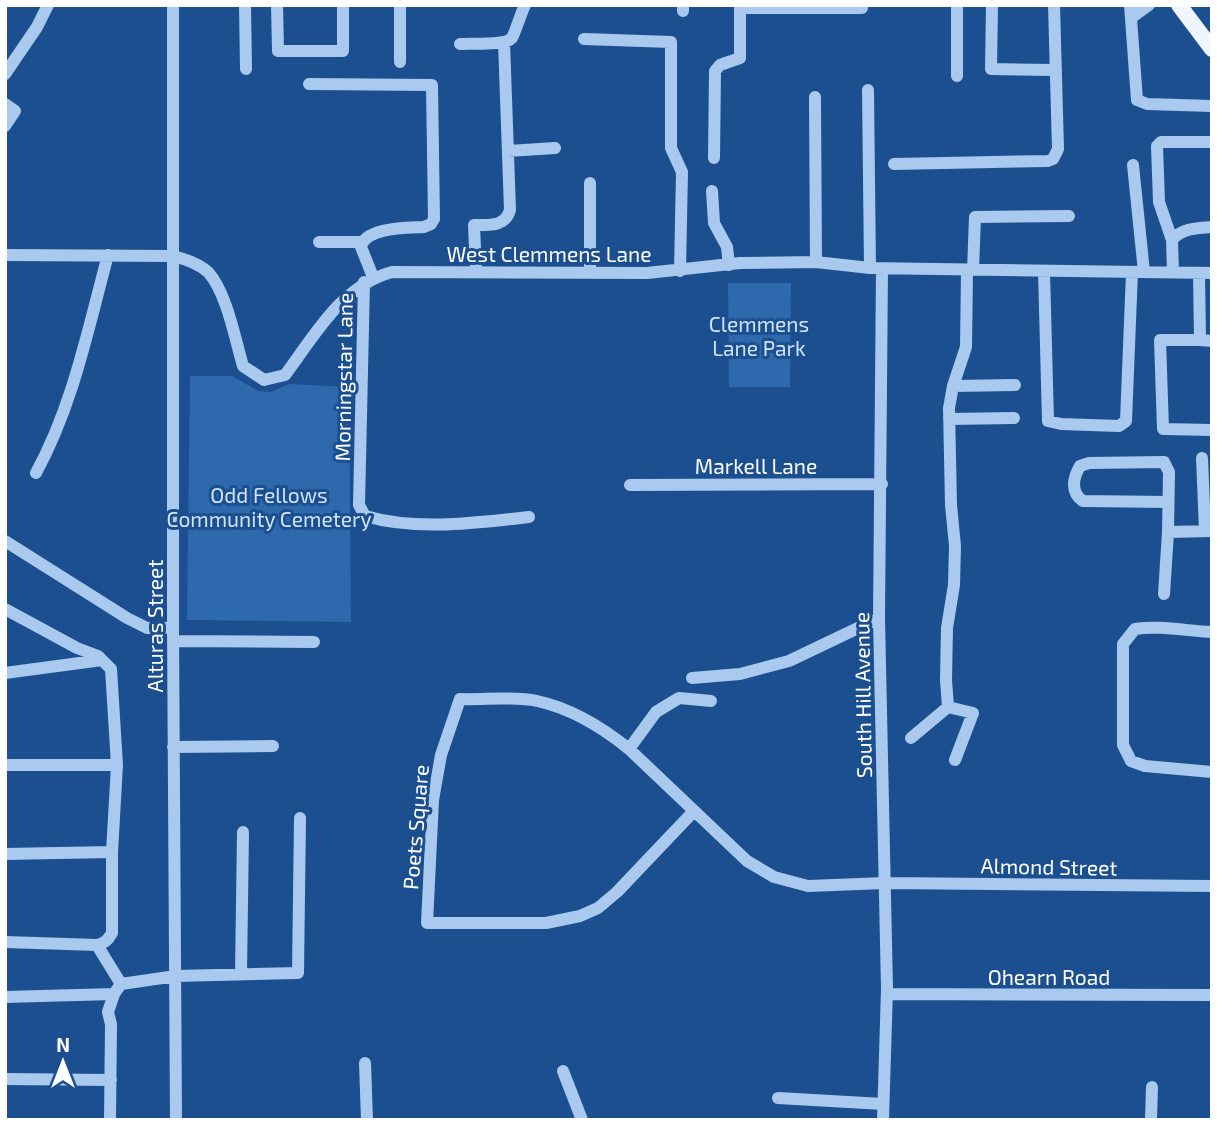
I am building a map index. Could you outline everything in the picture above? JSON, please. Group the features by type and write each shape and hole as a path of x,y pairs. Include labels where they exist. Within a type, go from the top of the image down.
{"main road":[{"path":"1179,5 1212,49"}],"street":[{"path":"5,74 37,27 48,5"},
{"name":"Alturas Street","path":"173,5 176,1120"},
{"path":"245,5 246,69"},
{"path":"278,5 278,51 343,51 343,5"},
{"path":"400,5 400,62"},
{"path":"460,44 503,42 513,36 525,5"},
{"path":"957,5 957,76"},
{"path":"992,5 991,69 1056,70"},
{"path":"894,164 1053,159 1058,149 1054,5"},
{"path":"1149,5 1130,12 1137,100 1147,104 1212,106"},
{"path":"714,158 715,71 720,65 740,58 740,6 862,8"},
{"path":"584,39 671,42 671,148 682,172 680,271"},
{"path":"476,272 474,225 497,225 508,218 510,210 503,42"},
{"path":"5,255 173,256 186,259 207,272 220,292 243,366 264,380 285,375 339,303 369,279 362,242 372,233 425,227 434,219 432,85 309,84"},
{"name":"South Hill Avenue","path":"868,90 882,484 879,618 887,993 883,1120"},
{"path":"815,97 816,262"},
{"path":"5,104 15,111 5,126"},
{"path":"1173,272 1172,240 1159,202 1157,146 1161,142 1212,142"},
{"path":"508,151 555,148"},
{"path":"1044,271 1048,421 1119,426 1126,421 1138,272 1133,164"},
{"path":"590,183 590,273"},
{"path":"712,191 714,223 727,247 729,265"},
{"path":"948,707 947,628 954,585 955,546 949,419 953,386 966,347 975,217 1069,216"},
{"path":"1172,240 1181,232 1212,227"},
{"path":"320,242 362,242"},
{"path":"36,473 51,446 69,401 108,256"},
{"name":"West Clemmens Lane","path":"369,279 392,272 680,271 729,265 816,262 876,268 1205,273"},
{"path":"1205,273 1206,340 1160,340 1163,429 1212,430"},
{"name":"Morningstar Lane","path":"369,279 359,505 365,516 386,522 460,525 529,517"},
{"path":"953,386 1015,385"},
{"path":"949,419 1014,418"},
{"path":"1168,532 1205,531 1202,458"},
{"path":"1164,594 1168,532 1169,472 1164,462 1090,463 1080,466 1075,474 1074,488 1083,501 1168,502"},
{"name":"Markell Lane","path":"630,485 882,484"},
{"path":"5,541 146,628 173,634 314,642"},
{"path":"5,609 102,660 111,669 117,765 112,852 112,933 104,943 97,946 5,942"},
{"path":"692,678 740,674 789,661 879,618"},
{"path":"1212,632 1177,631 1149,626 1135,629 1123,644 1123,746 1131,761 1145,766 1212,772"},
{"path":"5,673 102,660"},
{"path":"629,749 656,712 680,698 711,701"},
{"name":"Poets Square","path":"694,811 617,892 598,908 580,916 546,923 427,923 433,800 441,755 460,699 536,701 569,711 614,737 629,749 747,861 774,877 808,886 886,883"},
{"path":"911,738 948,707"},
{"path":"948,707 973,713 956,760"},
{"path":"173,747 273,746"},
{"path":"5,765 117,765"},
{"path":"5,997 117,989 176,975 298,973 300,818"},
{"path":"241,974 243,832"},
{"path":"5,854 112,852"},
{"name":"Almond Street","path":"886,883 1212,886"},
{"path":"97,946 117,989 108,1012 111,1024 110,1120"},
{"name":"Ohearn Road","path":"887,993 1212,995"},
{"path":"365,1063 367,1120"},
{"path":"562,1071 582,1120"},
{"path":"5,1079 111,1080"},
{"path":"1151,1120 1152,1087"},
{"path":"778,1098 883,1104"}],"green space":[{"name":"Clemmens Lane Park","path":"728,283 791,283 790,387 729,387"},
{"name":"Odd Fellows Community Cemetery","path":"190,376 232,376 258,391 271,392 289,384 349,387 351,622 187,620"}]}
